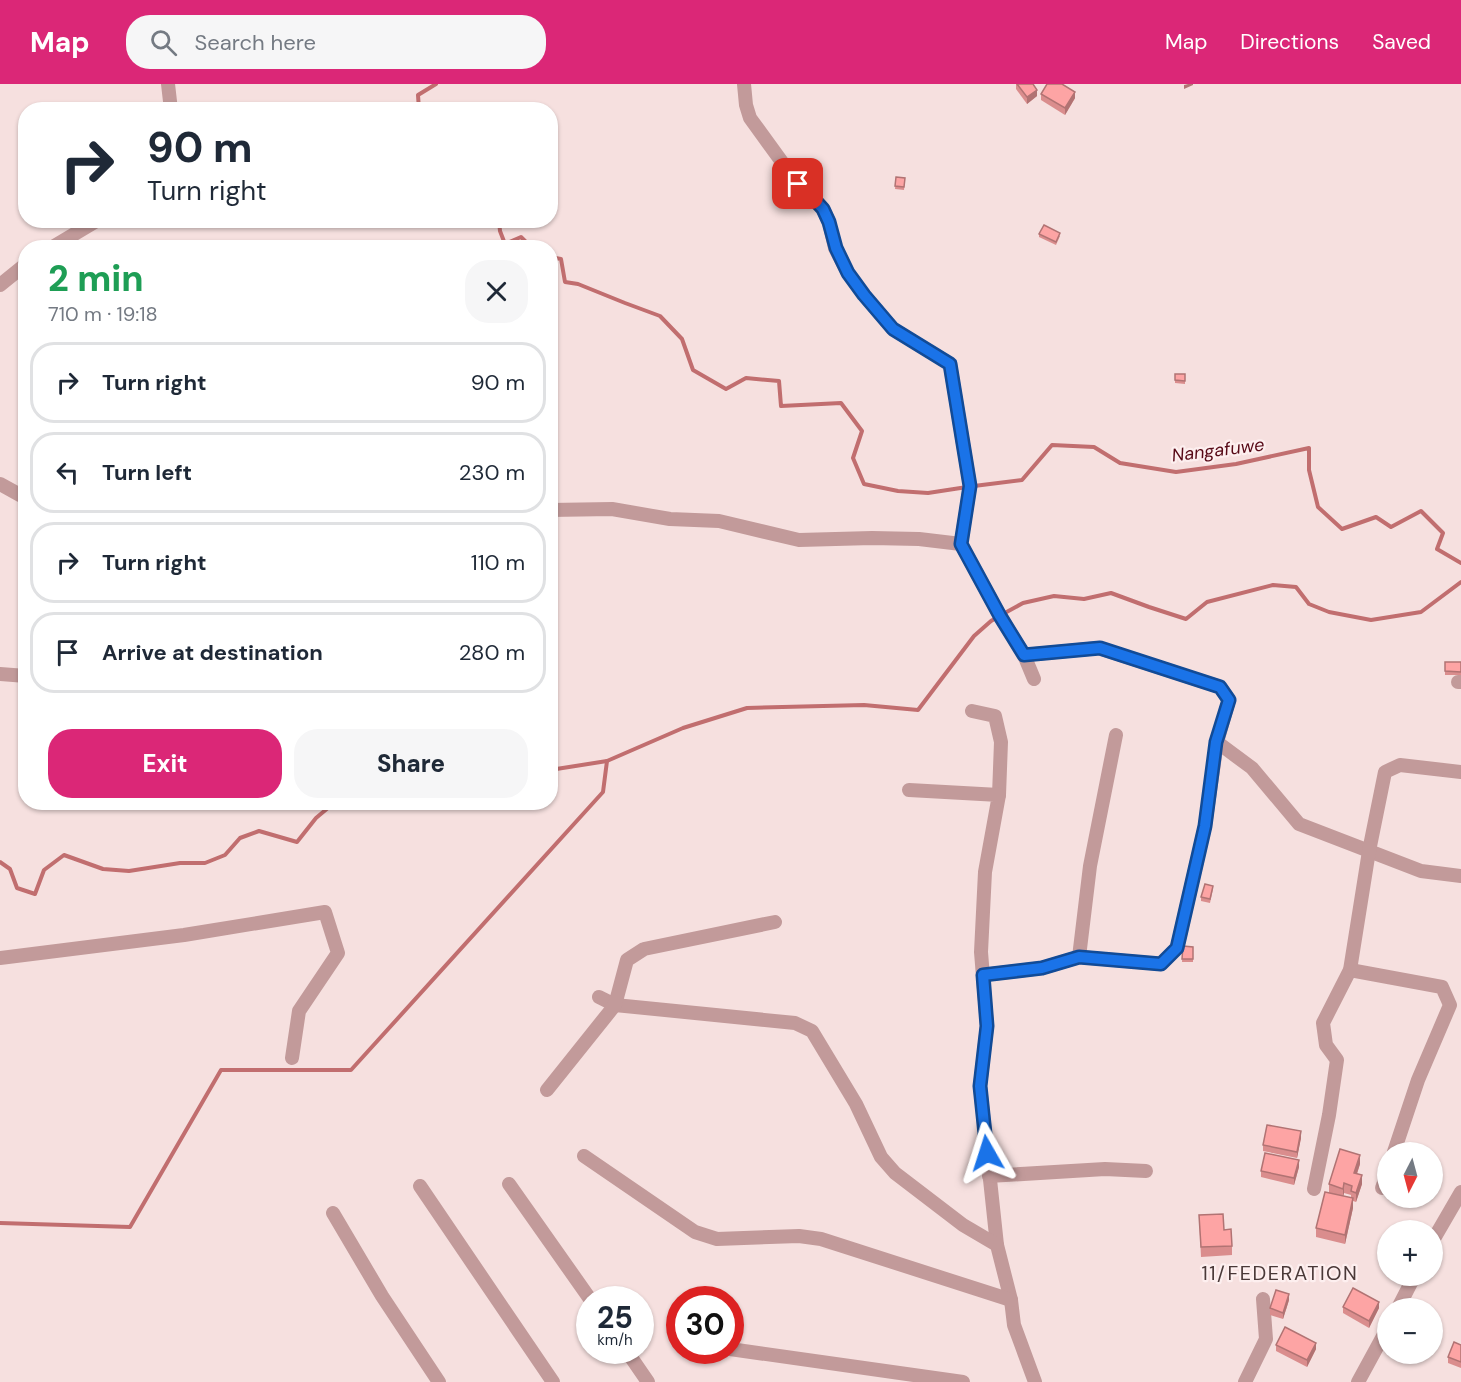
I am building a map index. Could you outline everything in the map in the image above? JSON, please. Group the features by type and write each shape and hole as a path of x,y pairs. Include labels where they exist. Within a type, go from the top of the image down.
{"street":[{"path":"168,84 170,102"},
{"path":"744,84 750,118 798,184 823,209 836,248 848,273 864,295 893,329 950,364 970,486 961,544 1024,655 1034,679"},
{"path":"64,240 85,228"},
{"path":"0,285 18,270"},
{"path":"0,484 18,494"},
{"path":"558,510 612,509 670,519 719,521 799,540 920,539 961,544"},
{"path":"983,975 1042,968 1079,957 1161,964 1177,948 1205,826 1216,742 1229,700 1220,687 1100,648 1024,655"},
{"path":"0,674 18,675"},
{"path":"972,711 995,716 1001,742 999,795 985,872 981,952 987,1026 980,1086 997,1245 1011,1299 1014,1325 1035,1382"},
{"path":"1079,957 1090,866 1116,735"},
{"path":"1216,742 1252,768 1299,824 1421,871 1461,876"},
{"path":"1314,1189 1329,1115 1337,1059 1326,1045 1323,1023 1350,970 1369,851 1385,772 1400,765 1461,772"},
{"path":"909,790 999,795"},
{"path":"0,958 184,935 325,912 338,953 298,1011 292,1058"},
{"path":"547,1090 615,1005 627,960 644,949 775,922"},
{"path":"1350,970 1442,987 1450,1005 1418,1080 1397,1142"},
{"path":"599,996 615,1005 795,1023 812,1031 856,1104 881,1157 895,1173 963,1225 997,1245"},
{"path":"584,1156 695,1232 717,1239 799,1236 821,1239 1011,1299"},
{"path":"989,1176 1105,1169 1146,1171"},
{"path":"509,1184 581,1286"},
{"path":"420,1186 553,1382"},
{"path":"1443,1223 1461,1192"},
{"path":"333,1213 382,1296 439,1382"},
{"path":"1245,1382 1266,1339 1263,1299"},
{"path":"1358,1382 1377,1347"},
{"path":"744,1351 963,1382"},
{"path":"636,1364 648,1382"}],"building":[{"path":"1017,84 1033,84 1037,90 1027,97"},
{"path":"1047,84 1062,84 1075,92 1065,108 1041,94"},
{"path":"896,177 905,178 904,187 895,186"},
{"path":"1044,225 1060,233 1056,242 1039,234"},
{"path":"1175,374 1185,374 1185,381 1175,380"},
{"path":"1445,662 1461,662 1461,672 1445,671"},
{"path":"1205,884 1213,886 1210,899 1201,897"},
{"path":"1183,946 1193,947 1193,959 1182,959"},
{"path":"1267,1125 1301,1131 1297,1152 1263,1145"},
{"path":"1340,1149 1360,1155 1354,1173 1362,1175 1356,1193 1351,1191 1352,1186 1344,1183 1343,1189 1329,1184"},
{"path":"1265,1153 1299,1160 1294,1178 1261,1171"},
{"path":"1325,1192 1353,1198 1345,1235 1316,1228"},
{"path":"1223,1214 1224,1230 1231,1229 1232,1246 1201,1247 1199,1215"},
{"path":"1353,1288 1377,1301 1377,1306 1369,1321 1343,1307"},
{"path":"1276,1290 1289,1294 1283,1313 1270,1308"},
{"path":"1285,1327 1316,1343 1307,1360 1276,1345"},
{"path":"1454,1342 1461,1345 1461,1362 1448,1357"}],"waterway":[{"name":"Nangafuwe","path":"418,102 418,95 436,84"},
{"name":"Nangafuwe","path":"500,228 503,240"},
{"name":"Nangafuwe","path":"514,240 521,237 524,240"},
{"name":"Nangafuwe","path":"558,258 561,259 565,282 578,284 660,316 682,339 693,370 726,389 746,378 779,381 781,406 841,403 862,431 853,458 864,484 898,491 928,493 967,487"},
{"name":"Nangafuwe","path":"974,486 1022,480 1052,445 1094,447 1120,463 1176,472 1236,464 1309,448 1309,470 1318,507 1342,529 1376,517 1391,527 1421,511 1443,533 1437,549 1461,563"},
{"path":"1003,614 1023,603 1054,596 1084,599 1111,593 1186,619 1207,602 1273,585 1296,587 1309,604 1329,612 1371,620 1421,612 1461,582"},
{"path":"558,769 607,761 683,728 747,708 864,705 918,710 974,636 996,618"},
{"path":"0,1223 130,1227 221,1070 351,1070 603,792 607,761"},
{"path":"0,862 10,869 17,888 35,894 44,870 64,855 103,869 129,871 180,863 205,863 225,855 240,838 259,831 297,842 326,810"}],"district":[{"name":"11/FEDERATION","path":"1280,1273"}],"route":[{"path":"798,184 823,209 836,248 848,273 864,295 893,329 950,364 970,486 961,544 1024,655 1100,648 1220,687 1229,700 1216,742 1205,826 1177,948 1161,964 1079,957 1042,968 983,975 987,1026 980,1086 987,1153"}]}
